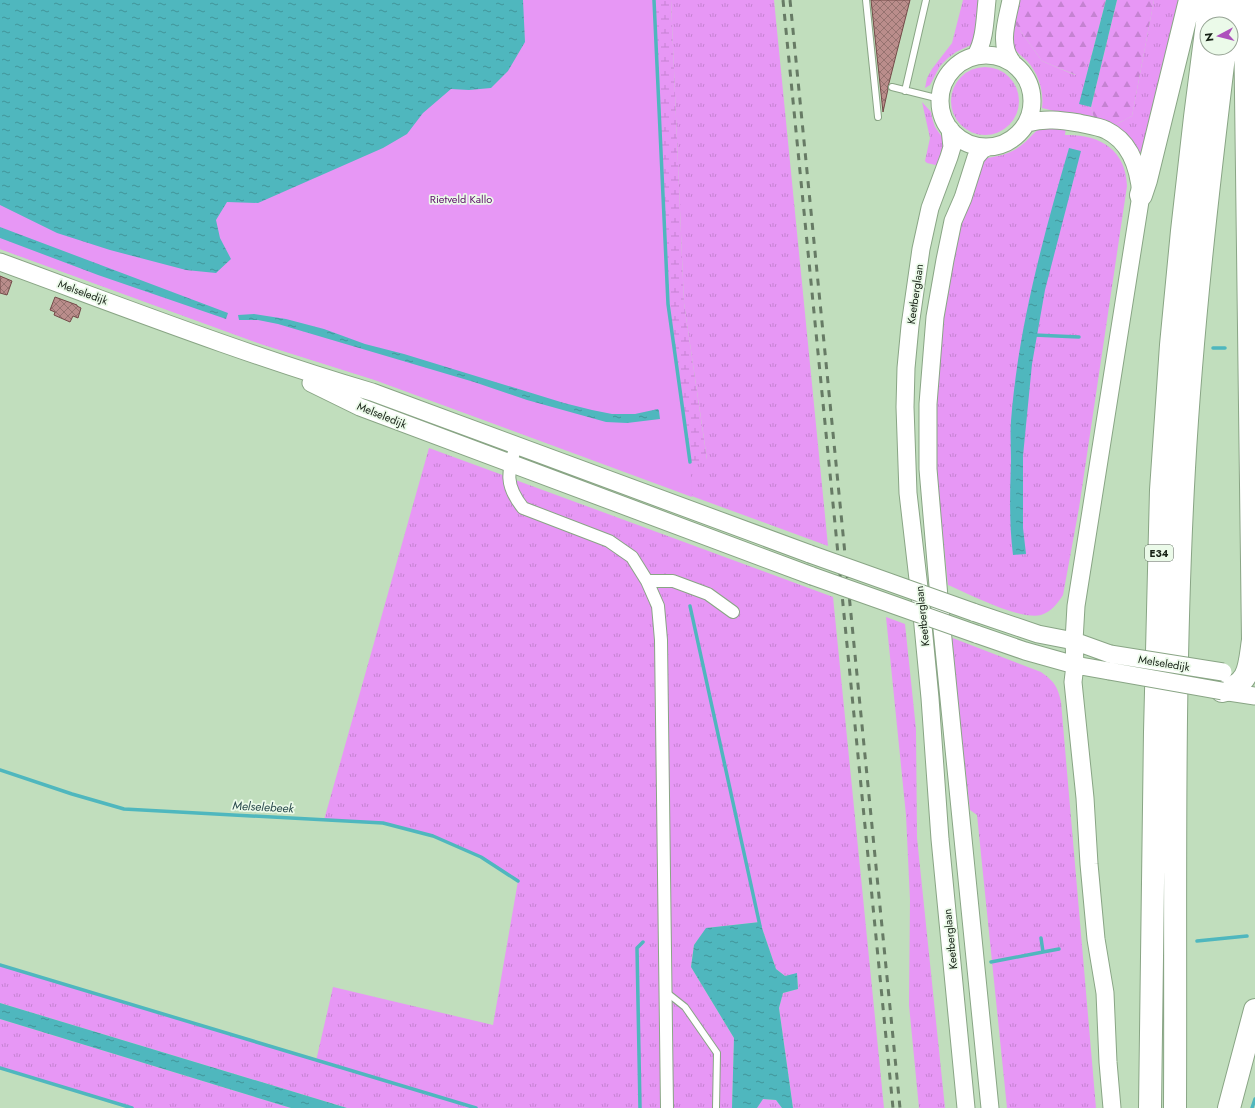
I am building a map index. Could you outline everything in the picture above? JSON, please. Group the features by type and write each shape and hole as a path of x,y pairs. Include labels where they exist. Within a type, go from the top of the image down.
{"highway":[{"path":"1141,195 1190,0"},
{"name":"E34","path":"1150,1108 1155,732 1158,580 1162,482 1170,353 1182,231 1210,0"},
{"path":"1229,16 1231,0"},
{"path":"1223,682 1233,688 1251,676 1254,643 1246,0"},
{"name":"E34","path":"1174,1108 1176,734 1179,578 1184,470 1188,391 1197,292 1224,56"},
{"path":"1229,1108 1255,1010"}],"main road":[{"path":"976,55 979,50 983,33 987,0"},
{"path":"1011,0 1004,39 1005,49 1012,62"},
{"path":"988,54 1000,56 1012,62 1020,69 1027,79 1031,90 1031,112 1027,123 1020,132 1010,140 1000,145 988,147 967,143 950,129 940,110 942,87 947,76 954,66 976,55 988,54"},
{"path":"1027,123 1039,120 1066,121 1105,130 1114,135 1129,152 1136,165 1140,178 1141,195 1076,606 1074,641 1075,665 1073,682 1085,798 1096,939 1105,993 1112,1108"},
{"name":"Keetberglaan","path":"950,129 952,148 930,208 921,249 910,326 906,368 905,407 908,493 927,667 940,839 966,1108"},
{"name":"Keetberglaan","path":"988,147 976,157 953,221 946,252 935,317 928,404 928,469 940,609 990,1108"},
{"name":"Melseledijk","path":"0,262 257,356 372,392 810,554 973,612 1038,634 1074,641 1110,654 1223,682 1255,696"},
{"name":"Melseledijk","path":"257,356 360,407 812,576 1025,651 1075,665 1109,671 1223,682"},
{"path":"1054,637 1062,629 1076,606"},
{"path":"1075,665 1085,656 1110,654"}],"street":[{"path":"516,445 510,464 510,483 513,496 523,508 609,541 632,557 647,581 658,606 661,640 667,1108"},
{"path":"647,581 673,580 708,594 733,612"}],"lane":[{"path":"866,0 878,117"},
{"path":"905,91 926,0"},
{"path":"892,87 940,99"},
{"path":"666,992 685,1007 717,1054 716,1108"}],"green space":[{"name":"Rietveld Kallo","path":"0,0 654,0 668,304 690,462 692,497 375,380 261,344 0,249"},
{"name":"Rietveld Kallo","path":"654,0 668,304 690,462 707,459 684,303 671,0 774,0 828,546 375,380 261,344 0,249 0,205"},
{"path":"654,0 671,0 684,303 707,460 690,462 668,304"},
{"path":"963,0 979,0 980,16 973,44 956,52 948,58 940,66 930,85 925,88 927,78 932,69 952,43"},
{"path":"1016,0 1106,0 1091,58 1076,75 1042,61 1012,19"},
{"path":"1117,0 1154,0 1132,116 1118,123 1106,124 1095,121 1091,107"},
{"path":"1154,0 1179,0 1144,153 1136,151 1107,125 1119,123 1132,116"},
{"path":"1012,19 1042,61 1075,75 1091,58 1080,103 1091,107 1095,121 1042,108 1042,96 1038,77 1031,66 1017,52 1013,45"},
{"path":"985,67 998,70 1009,77 1016,88 1019,101 1016,114 1009,125 998,132 985,135 972,132 961,125 954,114 951,101 954,88 961,77 972,70"},
{"path":"922,102 931,112 935,127 942,137 944,151 940,166 927,163 925,161 930,138"},
{"path":"1066,126 1065,135 1089,137 1100,141 1109,147 1122,163 1127,186 1079,508 1063,595 1048,612 1041,615 1032,616 1007,610 948,585 936,468 936,405 943,318 961,224 976,168 986,158 1002,155 1016,149 1038,130 1048,127"},
{"path":"429,448 833,597 884,1108 793,1108 779,1008 783,993 798,989 797,974 785,976 776,969 760,922 707,928 694,945 691,967 734,1038 732,1108 347,1108 0,1003 0,965 316,1061 333,987 493,1025 518,881 481,857 433,836 383,823 324,820"},
{"path":"886,617 905,624 916,729 917,838 945,1108 919,1108 909,1005 910,900 906,815"},
{"path":"950,637 1041,672 1052,681 1058,692 1061,702 1096,1108 1007,1108 977,815 970,810"},
{"path":"0,1019 291,1108 132,1108 0,1068"},
{"path":"763,1099 776,1100 782,1108 757,1108"}],"water":[{"path":"0,0 523,0 525,42 508,71 491,88 469,90 451,89 423,113 407,134 383,148 258,203 227,202 216,220 220,238 231,259 216,273 186,270 110,250 57,233 0,205"},
{"path":"1106,0 1117,0 1091,107 1079,104"},
{"path":"1069,148 1081,151 1045,290 1032,364 1023,456 1023,528 1026,554 1013,555 1010,520 1010,496 1011,421 1014,387 1019,352 1033,283"},
{"path":"0,227 228,313 226,319 98,275 0,238"},
{"path":"254,314 286,319 324,329 365,344 404,354 564,403 592,410 612,414 635,414 658,409 660,419 627,423 606,422 527,400 474,382 278,324 258,320 239,320 238,315"},
{"path":"760,922 776,969 785,976 797,973 798,989 783,993 779,1008 793,1108 782,1108 776,1100 763,1099 757,1108 732,1108 734,1038 691,967 694,945 706,928"},
{"path":"0,1003 347,1108 291,1108 0,1019"}],"building":[{"path":"871,0 910,0 888,86 883,112"},
{"path":"0,276 12,281 7,295 0,293"},
{"path":"55,297 77,305 81,308 78,318 73,316 70,322 54,315 55,312 50,310"}],"waterway":[{"path":"654,0 668,304 690,462"},
{"path":"1034,335 1079,337"},
{"path":"1213,348 1225,348"},
{"path":"690,606 760,926"},
{"name":"Melselebeek","path":"0,770 72,794 124,809 383,823 433,836 481,857 518,881"},
{"name":"Melselebeek","path":"1197,941 1247,936"},
{"path":"1041,938 1043,952"},
{"path":"640,1108 637,948 643,942"},
{"name":"Melselebeek","path":"991,962 1059,949"},
{"path":"0,965 476,1108"},
{"path":"0,1068 132,1108"},
{"path":"1252,1108 1255,1099"}],"railway":[{"path":"783,0 893,1108"},
{"path":"790,0 900,1108"}]}
